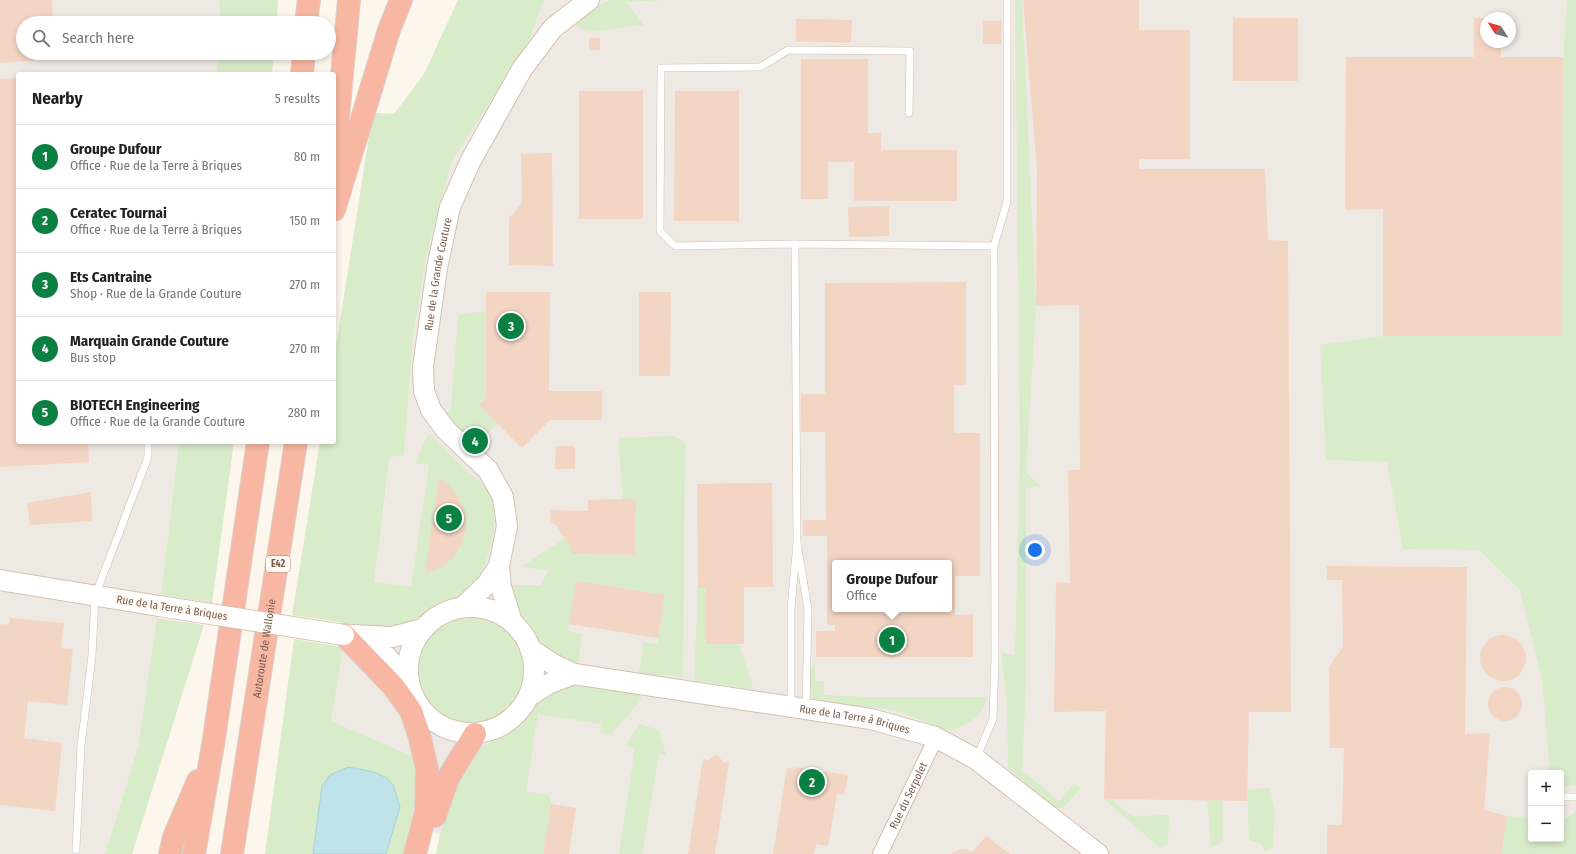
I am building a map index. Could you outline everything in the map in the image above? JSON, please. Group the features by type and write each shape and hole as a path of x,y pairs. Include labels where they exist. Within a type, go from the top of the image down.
{"highway":[{"path":"307,16 309,0"},
{"path":"336,139 349,0"},
{"path":"336,203 389,30 401,0"},
{"path":"302,72 303,60"},
{"path":"194,854 213,745 258,444"},
{"name":"Autoroute de Wallonie","path":"232,854 296,444"},
{"path":"344,635 394,687 411,711 420,738 427,769 426,808"},
{"path":"415,854 426,808 437,774 435,747 426,716"},
{"path":"425,854 432,826 448,778 475,734"},
{"path":"170,854 174,837 213,745"}],"main road":[{"name":"Rue de la Grande Couture","path":"512,622 501,587 499,566 506,526 504,497 488,470 446,430 431,410 424,391 423,367 437,268 450,207 471,160 519,75 553,28 589,0"},
{"name":"Rue de la Grande Couture","path":"463,607 487,584 499,566"},
{"name":"Rue de la Terre à Briques","path":"0,580 344,635 392,637 422,629"},
{"path":"463,607 486,609 497,613 512,622 523,634 530,649 534,664 534,680 529,696 520,710 507,722 492,730 475,734 457,732 446,728 426,716 415,701 409,683 408,664 412,646 422,629 434,619 448,611 463,607"},
{"name":"Rue de la Terre à Briques","path":"344,635 376,650 387,657 409,683"},
{"name":"Rue de la Terre à Briques","path":"530,649 553,664 574,674 879,721 935,737 976,759 1098,854"},
{"name":"Rue de la Terre à Briques","path":"529,696 548,684 574,674"}],"street":[{"name":"Rue du Serpolet","path":"880,854 932,748 935,737"}],"lane":[{"path":"976,759 993,719 995,660 994,246 1007,202 1007,0"},
{"path":"909,113 910,51 788,50 760,67 661,68 660,231 675,246 794,244 994,246"},
{"path":"794,244 797,542 791,609 799,708"},
{"path":"76,850 81,746 92,656 95,596 148,458 148,444"},
{"path":"797,542 808,609 799,708"},
{"path":"1564,797 1576,797"}],"shaded area":[{"path":"0,0 219,0 220,16 16,16 16,60 217,60 216,72 16,72 16,444 179,444 161,595 138,747 105,854 0,854"},
{"path":"544,0 1576,0 1576,854 436,854 440,835 411,822 418,790 331,721 345,623 362,627 384,508 390,456 404,455 413,338 426,258 451,163 529,41"}],"green space":[{"path":"219,0 278,0 277,16 220,16"},
{"path":"458,0 544,0 529,41 451,163 426,258 413,338 404,455 390,457 374,582 411,587 429,465 416,463 425,440 430,434 464,468 494,493 494,530 483,575 477,589 450,605 419,617 392,637 345,623 292,615 320,444 336,444 336,346 371,124 376,113 394,114 424,74"},
{"path":"611,0 665,0 626,2 644,25 587,32 573,23 595,7"},
{"path":"1015,0 1022,0 1036,306 1026,472 1040,486 1026,488 1026,687 1022,770 1059,801 1073,784 1081,788 1064,807 1056,809 1008,768 1007,701 1001,652 1015,655 1020,454"},
{"path":"1567,0 1576,0 1576,786 1564,785 1564,770 1550,770 1542,679 1520,590 1479,550 1403,549 1387,462 1326,460 1320,345 1383,336 1562,336 1563,63"},
{"path":"217,60 273,60 272,72 216,72"},
{"path":"485,311 486,399 479,405 498,423 475,445 446,414 451,409 458,315"},
{"path":"674,436 685,442 683,676 639,674 644,642 657,644 665,595 576,581 568,631 582,634 578,664 553,664 530,649 507,585 540,585 549,570 521,567 565,538 571,547 572,554 635,555 636,499 623,499 618,438"},
{"path":"179,444 234,444 212,603 161,595"},
{"path":"698,588 706,588 706,644 736,644 740,647 754,690 694,680"},
{"path":"157,618 204,625 132,854 105,854 138,747"},
{"path":"471,618 491,622 509,633 520,651 524,671 520,691 509,709 491,720 471,724 451,720 433,709 422,691 418,671 422,651 433,633 451,622"},
{"path":"294,639 343,647 331,721 421,760 418,790 403,854 265,854"},
{"path":"815,662 815,681 824,681 824,695 869,697 987,697 982,711 974,719 950,731 893,710 844,704 812,698 807,673"},
{"path":"577,684 639,691 641,700 611,735 600,733 601,724 538,714 526,791 550,796 551,804 543,854 436,854 440,835 464,768 470,756 480,748 508,733 538,701 556,689"},
{"path":"640,724 659,730 666,755 659,754 642,854 619,854 635,748 625,746"},
{"path":"1270,788 1275,811 1273,846 1265,852 1262,844 1249,840 1247,790"},
{"path":"1104,799 1116,799 1115,803 1133,816 1169,815 1168,844 1160,848"},
{"path":"1207,800 1223,801 1223,842 1211,847"},
{"path":"1576,811 1576,854 1501,854 1507,816 1528,819 1528,842 1564,842 1564,819"}],"water":[{"path":"348,767 374,772 387,778 393,785 400,807 386,854 313,854 322,786 330,775"}],"building":[{"path":"0,0 52,0 53,16 16,16 16,60 42,60 0,63"},
{"path":"1023,0 1139,0 1139,30 1190,30 1190,159 1139,159 1139,169 1265,169 1268,240 1288,241 1291,712 1249,712 1247,801 1104,799 1106,711 1054,712 1056,582 1070,583 1068,470 1080,470 1079,305 1036,306 1037,170"},
{"path":"1233,18 1298,18 1298,81 1233,81"},
{"path":"1474,18 1480,18 1480,48 1501,48 1501,57 1563,57 1562,336 1383,336 1383,209 1345,210 1346,57 1474,57"},
{"path":"796,19 852,20 851,43 796,41"},
{"path":"983,21 1002,21 1001,44 983,44"},
{"path":"589,38 600,38 600,50 589,50"},
{"path":"801,59 868,59 868,133 881,133 881,150 957,150 957,201 854,201 854,162 828,162 828,199 801,199"},
{"path":"16,78 16,444 88,444 89,462 0,467 0,79"},
{"path":"579,91 643,91 643,219 579,219"},
{"path":"675,91 739,91 739,221 674,221"},
{"path":"552,153 553,266 509,265 509,218 522,203 521,154"},
{"path":"889,206 889,236 849,237 848,207"},
{"path":"966,282 966,385 954,385 954,433 980,433 980,576 955,576 955,615 973,614 973,657 816,657 816,631 835,631 835,625 827,625 827,536 803,536 803,520 826,520 825,432 801,432 801,394 825,394 825,283"},
{"path":"486,292 550,292 549,391 602,391 602,420 550,420 522,448 479,405 486,399"},
{"path":"639,292 671,292 670,376 639,376"},
{"path":"556,446 575,446 575,469 555,469"},
{"path":"439,477 449,485 458,496 464,509 466,527 462,543 453,558 441,568 425,573"},
{"path":"772,483 773,587 744,587 744,644 706,644 706,588 698,588 697,484"},
{"path":"91,492 92,521 30,525 27,503"},
{"path":"636,499 635,555 571,554 571,547 555,524 550,523 551,510 588,511 588,500"},
{"path":"1327,566 1467,567 1465,734 1490,733 1484,810 1507,816 1501,854 1327,854 1327,825 1342,825 1344,748 1330,748 1329,667 1343,647 1342,580 1327,580"},
{"path":"576,581 665,595 658,638 569,624"},
{"path":"10,618 64,623 61,648 73,649 67,705 28,701 24,738 62,743 55,811 0,805 0,624 9,625"},
{"path":"1503,635 1516,639 1522,645 1526,658 1522,671 1516,677 1503,681 1490,677 1484,671 1480,658 1484,645 1490,639"},
{"path":"1502,687 1508,687 1512,688 1519,694 1522,704 1521,711 1515,718 1508,721 1502,721 1498,720 1491,714 1488,707 1488,701 1489,697 1495,690"},
{"path":"717,754 723,762 729,763 715,854 688,854 703,759 709,760"},
{"path":"795,767 848,775 844,795 837,794 828,846 816,844 814,854 773,854 787,768 795,769"},
{"path":"551,804 576,808 569,854 543,854"},
{"path":"986,836 1010,854 951,854 961,849 973,852"}],"place":[{"name":"Ets Cantraine","path":"511,326"},
{"name":"Marquain Grande Couture","path":"475,441"},
{"name":"BIOTECH Engineering","path":"449,518"},
{"name":"Groupe Dufour","path":"892,640"},
{"name":"Ceratec Tournai","path":"812,782"}]}
